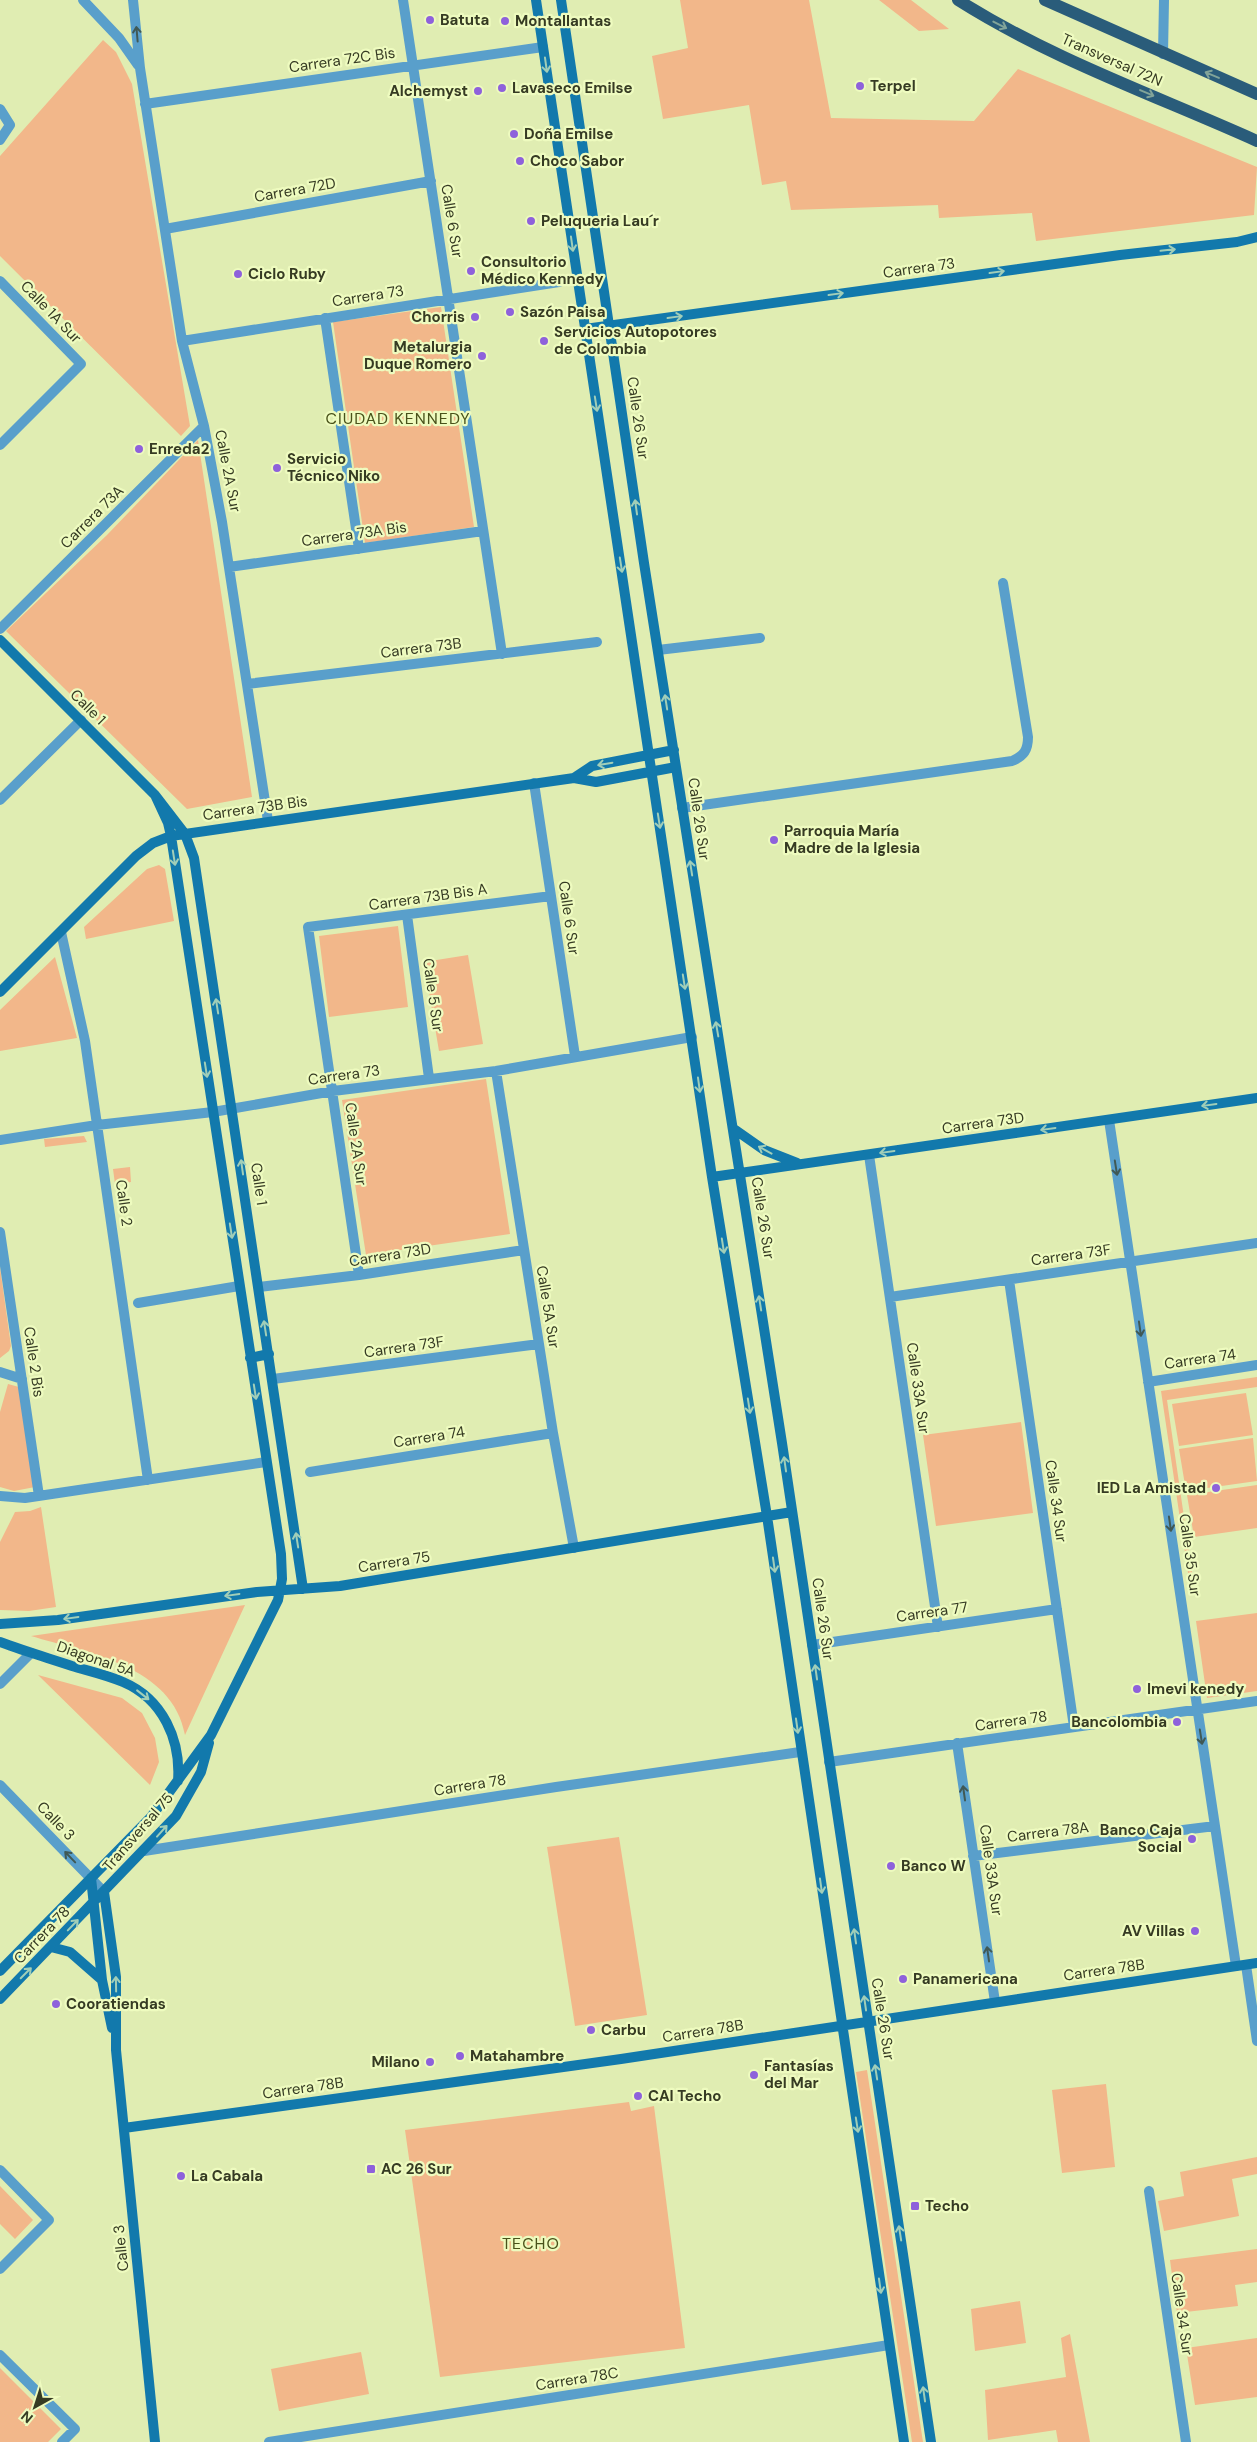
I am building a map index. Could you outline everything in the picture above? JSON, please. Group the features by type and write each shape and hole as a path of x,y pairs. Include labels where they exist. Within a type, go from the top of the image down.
{"main road":[{"name":"Transversal 72N","path":"958,0 990,20 1042,46 1257,141"},
{"name":"Transversal 72N","path":"1045,0 1163,54 1257,94"}],"street":[{"name":"Calle 2A Sur","path":"83,0 118,38 140,68"},
{"name":"Calle 2A Sur","path":"133,0 145,104 182,340 204,426 229,567 268,821"},
{"name":"Calle 6 Sur","path":"404,0 502,654"},
{"path":"536,0 712,1178 767,1516 800,1752 904,2442"},
{"name":"Calle 26 Sur","path":"561,0 682,808 734,1128 931,2442"},
{"path":"1163,54 1164,0"},
{"name":"Carrera 72C Bis","path":"145,104 543,47"},
{"path":"0,109 10,125 0,140"},
{"name":"Carrera 72D","path":"165,229 431,181"},
{"name":"Carrera 73","path":"585,329 1120,255 1238,242 1257,237"},
{"name":"Calle 1A Sur","path":"0,281 81,364 0,444"},
{"name":"Carrera 73","path":"182,340 559,282"},
{"path":"325,318 359,549"},
{"name":"Carrera 73A","path":"0,629 204,426"},
{"name":"Carrera 73A Bis","path":"229,567 483,531"},
{"path":"682,808 1020,758 1026,752 1028,737 1003,583"},
{"path":"658,650 760,638"},
{"name":"Calle 1","path":"0,640 155,795 185,834 194,858 233,1108 303,1589"},
{"name":"Carrera 73B","path":"247,684 598,642"},
{"path":"0,800 81,720"},
{"name":"Carrera 73B Bis","path":"574,778 592,766 674,750"},
{"name":"Carrera 73B Bis","path":"0,992 136,856 153,843 171,836 574,778 596,782 676,767"},
{"name":"Calle 6 Sur","path":"534,784 575,1056"},
{"name":"Calle 1","path":"155,795 168,823 171,836 281,1554 280,1590"},
{"name":"Carrera 73B Bis A","path":"308,927 551,896"},
{"name":"Calle 5 Sur","path":"407,915 429,1078"},
{"name":"Calle 2A Sur","path":"308,927 359,1275"},
{"name":"Calle 2","path":"60,932 85,1042 148,1480"},
{"name":"Carrera 73","path":"0,1140 213,1112 333,1091 496,1071 692,1037"},
{"name":"Calle 5A Sur","path":"496,1071 540,1344 552,1432 574,1548"},
{"name":"Carrera 73D","path":"712,1178 1257,1098"},
{"name":"Calle 35 Sur","path":"1109,1120 1215,1826 1257,2041"},
{"path":"734,1128 764,1150 801,1164"},
{"name":"Calle 33A Sur","path":"869,1154 938,1626"},
{"name":"Calle 2 Bis","path":"0,1232 39,1496"},
{"name":"Carrera 73F","path":"890,1297 1257,1243"},
{"name":"Carrera 73D","path":"259,1286 359,1275 524,1250"},
{"name":"Calle 34 Sur","path":"1009,1280 1074,1727"},
{"path":"138,1303 239,1286"},
{"name":"Carrera 73F","path":"273,1380 540,1344"},
{"path":"250,1358 269,1354"},
{"name":"Carrera 74","path":"1148,1382 1257,1365"},
{"path":"0,1372 22,1379"},
{"name":"Carrera 74","path":"310,1472 552,1432"},
{"path":"0,1496 10,1499 39,1496 266,1462"},
{"name":"Carrera 75","path":"0,1624 58,1620 280,1590 340,1586 792,1512"},
{"name":"Transversal 75","path":"91,1878 151,1817 212,1735 268,1623 280,1590"},
{"name":"Carrera 77","path":"812,1645 1057,1609"},
{"name":"Diagonal 5A","path":"0,1642 125,1682 154,1703 166,1719 177,1749 178,1783"},
{"path":"0,1684 31,1653"},
{"name":"Carrera 78","path":"829,1762 1257,1701"},
{"name":"Transversal 75","path":"104,1892 176,1816 191,1793 201,1772 212,1735"},
{"name":"Calle 33A Sur","path":"957,1744 995,2002"},
{"name":"Carrera 78","path":"144,1851 556,1787 800,1752"},
{"name":"Calle 3","path":"0,1785 104,1892 116,1976 116,2050"},
{"name":"Carrera 78A","path":"973,1856 1215,1826"},
{"name":"Carrera 78","path":"0,1971 91,1878"},
{"name":"Calle 3","path":"91,1878 102,1980 116,2050 155,2442"},
{"name":"Carrera 78","path":"0,1999 104,1892"},
{"path":"51,1947 70,1952 102,1980"},
{"name":"Carrera 78B","path":"124,2128 621,2059 1257,1963"},
{"path":"0,2170 49,2220 0,2268"},
{"name":"Calle 34 Sur","path":"1149,2191 1186,2442"},
{"name":"Carrera 78C","path":"269,2442 889,2345"},
{"path":"0,2355 75,2429 62,2442"}],"shaded area":[{"path":"680,0 809,0 831,118 974,121 1018,69 1257,167 1254,215 1036,241 1032,213 939,218 938,205 791,210 786,181 762,185 749,105 663,119 652,56 688,48"},
{"path":"879,0 911,0 949,29 919,31"},
{"path":"103,40 116,52 132,84 190,426 181,436 0,256 0,156"},
{"path":"441,307 474,527 365,543 333,322"},
{"path":"198,440 252,797 187,809 6,631 107,535"},
{"path":"159,865 165,869 174,921 86,939 84,927 147,869"},
{"path":"398,926 408,1007 329,1017 319,936"},
{"path":"468,955 483,1044 439,1051 424,962"},
{"path":"55,957 77,1038 0,1051 0,1010"},
{"path":"486,1079 510,1234 366,1255 342,1100"},
{"path":"84,1136 87,1142 45,1147 44,1139"},
{"path":"130,1167 131,1182 115,1184 113,1169"},
{"path":"0,1267 11,1346 9,1351 0,1358"},
{"path":"1257,1377 1257,1387 1167,1400 1194,1586 1190,1586 1161,1391"},
{"path":"8,1384 19,1387 35,1487 14,1491 0,1487 0,1412"},
{"path":"1246,1393 1253,1435 1179,1446 1172,1404"},
{"path":"1021,1422 1033,1513 936,1526 923,1435"},
{"path":"1253,1438 1257,1481 1186,1491 1179,1449"},
{"path":"1257,1485 1257,1528 1194,1537 1187,1495"},
{"path":"41,1507 56,1607 29,1611 0,1610 0,1542 15,1512 30,1511"},
{"path":"245,1605 185,1735 177,1712 164,1693 146,1678 124,1666 101,1657 31,1636"},
{"path":"1257,1613 1257,1691 1207,1698 1196,1621"},
{"path":"38,1675 122,1698 142,1713 155,1738 159,1762 150,1785"},
{"path":"619,1837 647,2015 575,2026 547,1847"},
{"path":"867,2070 923,2442 912,2442 856,2072"},
{"path":"1106,2084 1115,2167 1062,2173 1052,2090"},
{"path":"629,2102 631,2111 654,2106 685,2348 440,2377 405,2130"},
{"path":"1257,2157 1257,2174 1232,2179 1239,2216 1164,2231 1158,2201 1184,2196 1180,2172"},
{"path":"0,2186 33,2220 15,2239 0,2224"},
{"path":"1257,2249 1257,2282 1235,2285 1238,2306 1177,2313 1170,2260"},
{"path":"1020,2301 1026,2343 975,2351 971,2309"},
{"path":"1070,2334 1090,2442 1058,2442 1056,2430 988,2440 985,2390 1066,2377 1061,2338"},
{"path":"1257,2338 1257,2397 1195,2405 1186,2348"},
{"path":"361,2352 369,2394 279,2411 271,2369"},
{"path":"0,2368 61,2429 48,2442 0,2442"}],"place":[{"name":"Batuta","path":"430,20"},
{"name":"Montallantas","path":"505,21"},
{"name":"Terpel","path":"860,86"},
{"name":"Lavaseco Emilse","path":"502,88"},
{"name":"Alchemyst","path":"478,91"},
{"name":"Doña Emilse","path":"514,134"},
{"name":"Choco Sabor","path":"520,161"},
{"name":"Peluqueria Lau´r","path":"531,221"},
{"name":"Consultorio Médico Kennedy","path":"471,271"},
{"name":"Ciclo Ruby","path":"238,274"},
{"name":"Sazón Paisa","path":"510,312"},
{"name":"Chorris","path":"475,317"},
{"name":"Servicios Autopotores de Colombia","path":"544,341"},
{"name":"Metalurgia Duque Romero","path":"482,356"},
{"name":"Enreda2","path":"139,449"},
{"name":"Servicio Técnico Niko","path":"277,468"},
{"name":"Parroquia María Madre de la Iglesia","path":"774,840"},
{"name":"IED La Amistad","path":"1216,1488"},
{"name":"Imevi kenedy","path":"1137,1689"},
{"name":"Bancolombia","path":"1177,1722"},
{"name":"Banco Caja Social","path":"1192,1839"},
{"name":"Banco W","path":"891,1866"},
{"name":"AV Villas","path":"1195,1931"},
{"name":"Panamericana","path":"903,1979"},
{"name":"Cooratiendas","path":"56,2004"},
{"name":"Carbu","path":"591,2030"},
{"name":"Matahambre","path":"460,2056"},
{"name":"Milano","path":"430,2062"},
{"name":"Fantasías del Mar","path":"754,2075"},
{"name":"CAI Techo","path":"638,2096"},
{"name":"AC 26 Sur","path":"371,2169"},
{"name":"La Cabala","path":"181,2176"},
{"name":"Techo","path":"915,2206"}],"district":[{"name":"CIUDAD KENNEDY","path":"398,418"},
{"name":"TECHO","path":"531,2243"}]}
